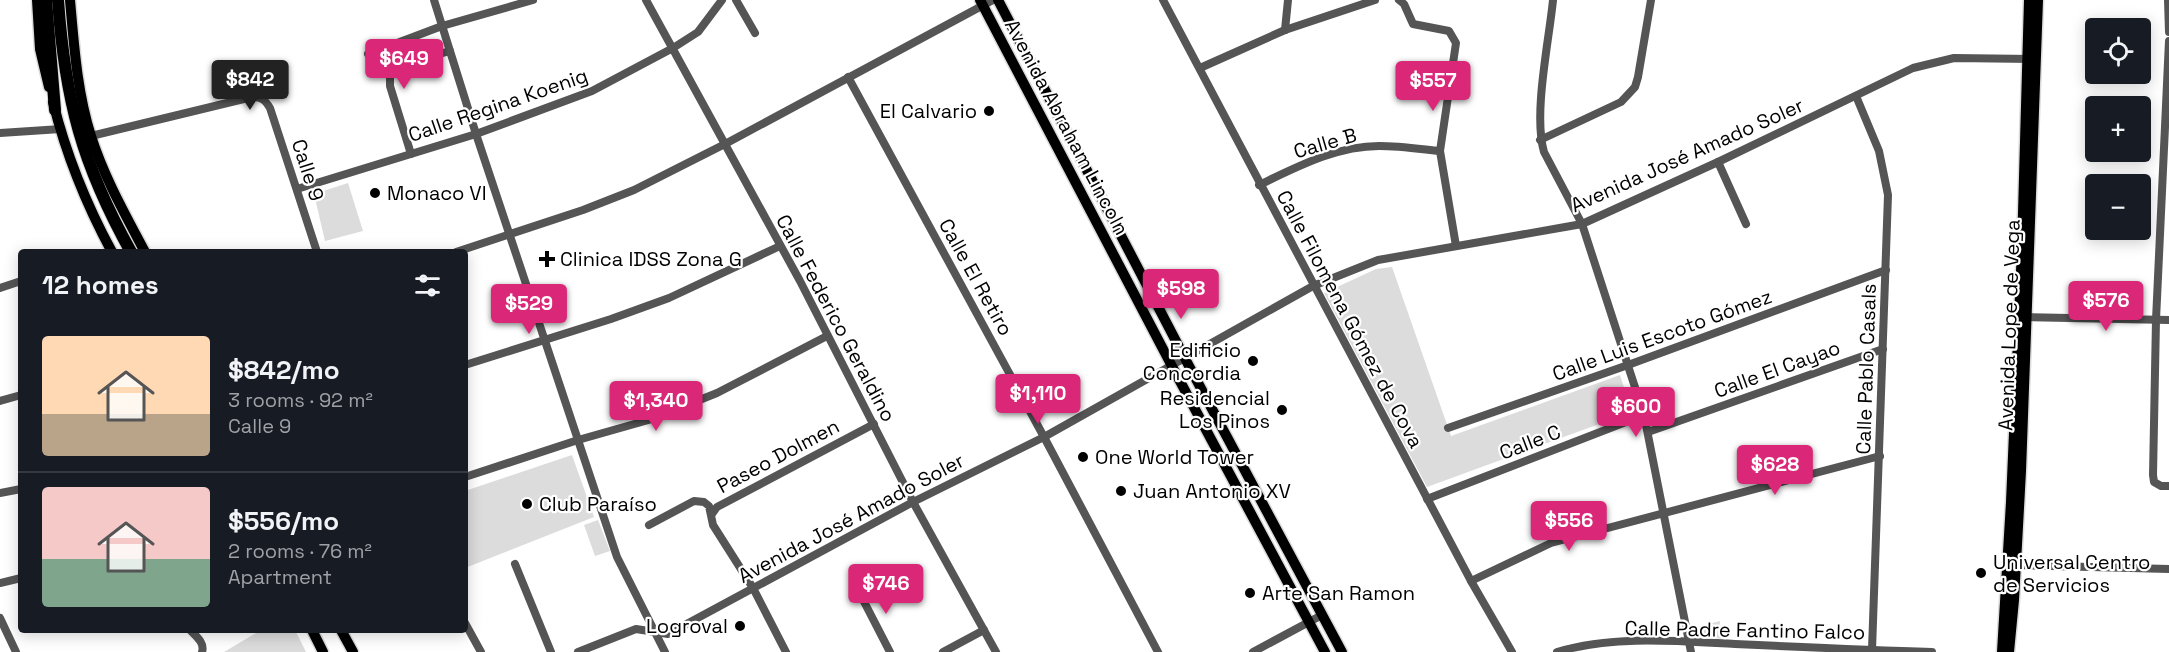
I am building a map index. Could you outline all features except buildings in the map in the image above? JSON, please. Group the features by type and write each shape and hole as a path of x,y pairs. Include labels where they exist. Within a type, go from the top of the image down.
{"highway":[{"path":"46,0 55,110"},
{"path":"58,0 64,69 85,136 96,184 129,249"}],"main road":[{"path":"37,0 40,49 55,110 86,199 108,249"},
{"path":"70,0 85,136 143,249"},
{"name":"Avenida Abraham Lincoln","path":"998,0 1185,359 1342,652"},
{"name":"Avenida Lope de Vega","path":"2009,652 2016,565 2031,59 2029,0"},
{"name":"Avenida Lope de Vega","path":"2031,59 2038,0"},
{"name":"Avenida Abraham Lincoln","path":"985,2 1172,366 1325,652"},
{"name":"Avenida Lope de Vega","path":"2002,652 2023,317"},
{"path":"314,633 323,652"},
{"path":"343,633 353,652"}],"street":[{"path":"434,0 476,134 617,557 665,652"},
{"path":"368,54 442,26 533,0"},
{"name":"Calle Federico Geraldino","path":"646,0 780,246 913,502 996,652"},
{"name":"Calle Regina Koenig","path":"297,189 476,134 592,91 673,48 698,32 722,0"},
{"path":"736,0 755,33"},
{"name":"Calle Filomena Gómez de Cova","path":"1163,0 1427,499 1512,652"},
{"path":"1285,30 1288,0"},
{"path":"1200,68 1285,30 1376,0"},
{"path":"1399,0 1404,4 1413,24 1449,31 1456,43 1440,151 1456,246"},
{"path":"1553,0 1540,140 1582,224 1644,415 1691,652"},
{"path":"1540,140 1621,102 1629,95 1638,77 1651,0"},
{"path":"2168,0 2169,32"},
{"path":"465,249 634,190 725,144 985,2"},
{"path":"2169,41 2156,320 2153,475 2154,482 2161,486 2169,486"},
{"path":"411,154 390,87 390,75 421,59 450,51"},
{"name":"Avenida José Amado Soler","path":"578,652 636,629 668,634 913,502 1044,436 1313,286 1378,260 1582,224 1718,162 1913,68 1954,58 2031,59"},
{"name":"Calle El Retiro","path":"848,77 1044,436 1158,652"},
{"name":"Calle Pablo Casals","path":"1856,96 1879,151 1888,195 1872,650"},
{"name":"Calle 9","path":"85,136 259,97 265,100 270,108 316,249"},
{"path":"0,133 61,129"},
{"name":"Calle B","path":"1259,185 1313,159 1351,148 1378,146 1440,151"},
{"path":"1718,162 1746,224"},
{"path":"468,363 611,319 669,298 780,246"},
{"name":"Calle Luis Escoto Gómez","path":"1448,428 1628,365 1886,270"},
{"path":"0,288 18,282"},
{"path":"2023,317 2169,320"},
{"path":"468,476 578,440 652,420 717,393 827,336"},
{"name":"Calle El Cayao","path":"1648,432 1883,349"},
{"path":"0,401 18,396"},
{"name":"Calle C","path":"1427,499 1644,415"},
{"name":"Paseo Dolmen","path":"786,652 753,588 713,525 712,514 717,507 874,424"},
{"path":"1471,581 1551,543 1880,456"},
{"path":"0,493 18,490"},
{"path":"649,525 699,500 709,506 712,514"},
{"path":"515,564 551,652"},
{"path":"2016,565 2169,569"},
{"path":"0,583 18,579"},
{"path":"858,590 890,652"},
{"path":"1253,652 1322,615"},
{"path":"0,618 16,652"},
{"path":"468,628 481,652"},
{"path":"943,652 984,630"},
{"path":"193,633 203,648 202,652"},
{"name":"Calle Padre Fantino Falco","path":"1557,652 1578,647 1620,643 1688,642 1932,652"}],"shaded area":[{"path":"348,183 363,231 325,241 314,194"},
{"path":"1392,267 1451,436 1620,375 1632,412 1427,487 1324,293 1376,269"},
{"name":"Club Paraíso","path":"572,455 594,517 468,567 468,490"},
{"path":"598,520 610,551 595,556 584,525"},
{"path":"1720,621 1719,632 1727,634 1727,639 1691,637 1689,629"},
{"path":"256,633 296,633 306,652 224,652"}],"place":[{"name":"El Calvario","path":"989,111"},
{"name":"Monaco VI","path":"375,193"},
{"name":"Clinica IDSS Zona G","path":"547,259"},
{"name":"Edificio Concordia","path":"1253,361"},
{"name":"Residencial Los Pinos","path":"1282,410"},
{"name":"One World Tower","path":"1083,457"},
{"name":"Juan Antonio XV","path":"1121,491"},
{"name":"Club Paraíso","path":"527,504"},
{"name":"Universal Centro de Servicios","path":"1981,573"},
{"name":"Arte San Ramon","path":"1250,593"},
{"name":"Logroval","path":"740,626"}]}
